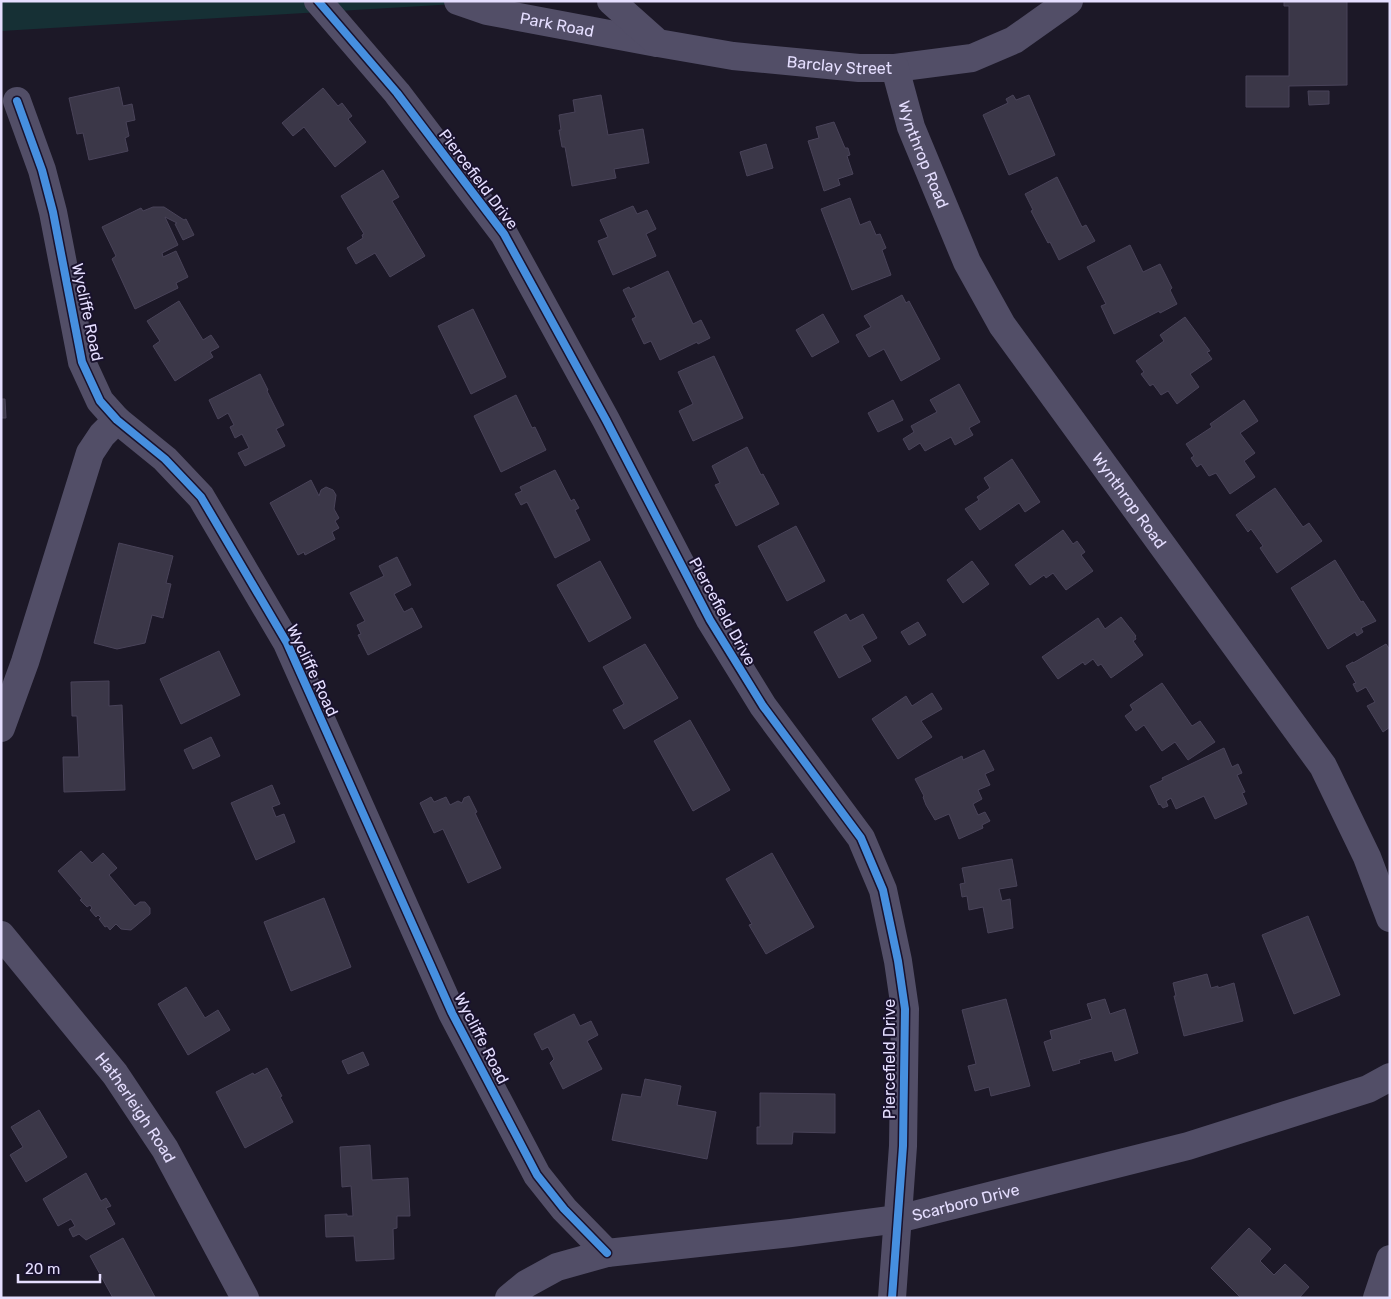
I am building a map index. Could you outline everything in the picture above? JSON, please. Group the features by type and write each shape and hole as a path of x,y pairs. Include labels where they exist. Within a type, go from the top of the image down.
{"street":[{"name":"Piercefield Drive","path":"318,1 397,93 504,234 606,420 710,620 762,706 861,838 883,890 898,961 905,1009 903,1146 892,1298"},
{"name":"Park Road","path":"458,1 487,11 658,43"},
{"path":"611,1 658,43"},
{"name":"Barclay Street","path":"658,43 733,56 859,68 895,68 972,58 1014,40 1069,1"},
{"name":"Wynthrop Road","path":"895,68 911,128 967,262 1002,324 1322,766 1367,857 1390,918"},
{"name":"Wycliffe Road","path":"17,101 42,170 53,212 82,362 100,401 117,420 165,459 201,497 287,643 452,1013 537,1175 564,1209 607,1253"},
{"path":"1,728 25,662 90,454 102,435 117,420"},
{"name":"Hatherleigh Road","path":"1,935 115,1074 165,1150 245,1298"},
{"name":"Scarboro Drive","path":"509,1298 526,1284 557,1267 607,1253 898,1219 1188,1146 1368,1089 1390,1077"},
{"path":"1377,1298 1390,1259"}],"green space":[{"path":"1,1 506,1 1,31"}],"building":[{"path":"1284,1 1347,1 1347,85 1289,86 1289,107 1246,107 1246,76 1289,76 1289,6 1284,6"},
{"path":"119,87 123,106 132,104 135,120 126,122 129,136 125,138 128,151 89,160 83,133 77,134 69,98"},
{"path":"323,88 338,106 342,103 352,116 348,119 366,142 335,167 304,127 293,136 282,123"},
{"path":"1308,91 1329,91 1329,104 1309,105"},
{"path":"601,95 608,135 643,129 649,163 614,169 616,178 572,186 565,147 562,147 559,115 575,112 573,100"},
{"path":"1013,95 1016,100 1029,95 1055,155 1009,175 983,115 1008,103 1006,99"},
{"path":"834,122 845,148 848,148 850,155 847,156 853,174 838,179 840,185 824,191 808,141 819,138 816,127"},
{"path":"766,144 773,168 747,176 740,152"},
{"path":"383,170 399,197 392,201 425,256 390,277 375,253 356,264 347,248 363,238 362,235 364,234 341,196"},
{"path":"1057,177 1082,227 1086,225 1095,241 1059,260 1031,211 1033,210 1025,194"},
{"path":"850,198 860,225 870,221 876,235 880,234 886,248 882,250 891,275 852,290 821,209"},
{"path":"633,206 637,214 647,210 656,229 646,234 656,256 613,275 598,241 608,237 600,220"},
{"path":"153,207 164,207 184,220 186,219 194,235 183,240 175,224 177,223 165,217 178,245 162,253 163,257 176,251 188,277 176,283 178,288 135,309 112,259 116,256 102,227 141,208 143,211"},
{"path":"1130,245 1143,272 1160,264 1172,288 1170,290 1177,304 1114,334 1101,306 1106,304 1087,267"},
{"path":"668,271 693,324 701,320 710,338 698,344 697,342 660,360 651,341 644,344 632,319 636,317 623,290 629,287 630,289"},
{"path":"902,295 906,303 909,301 940,359 901,381 884,349 869,357 856,335 871,327 864,316"},
{"path":"179,301 203,340 211,335 219,347 210,352 213,357 175,381 153,346 160,341 147,321"},
{"path":"473,309 506,377 471,394 438,326"},
{"path":"823,314 839,342 812,357 796,330"},
{"path":"1185,317 1210,351 1207,352 1212,359 1190,374 1199,387 1177,404 1168,391 1161,395 1153,384 1150,386 1141,374 1144,372 1136,361 1164,341 1160,335"},
{"path":"714,356 743,418 693,441 679,411 693,404 678,372"},
{"path":"260,374 284,425 276,429 285,446 245,466 238,453 249,448 242,434 235,438 230,427 234,425 228,413 218,419 209,400"},
{"path":"959,384 980,422 969,428 973,435 955,445 951,437 925,451 920,443 909,450 903,439 914,432 911,426 937,412 930,400"},
{"path":"516,395 532,428 535,427 546,450 501,472 474,416"},
{"path":"1,399 5,399 6,418 1,418"},
{"path":"893,400 903,420 878,432 868,413"},
{"path":"1244,400 1258,421 1240,433 1255,453 1244,461 1255,477 1230,494 1216,473 1209,476 1201,464 1197,467 1191,458 1194,456 1186,444 1212,427 1210,424"},
{"path":"747,447 779,504 736,526 715,485 720,483 712,466"},
{"path":"1012,459 1040,502 1025,512 1019,503 980,530 965,509 979,500 977,497 990,488 984,478"},
{"path":"555,470 571,501 574,499 579,508 575,510 590,540 555,558 527,502 521,505 515,494 522,491 520,487"},
{"path":"311,480 319,496 321,490 326,487 333,490 336,495 334,509 339,518 335,521 339,528 332,532 335,539 305,555 304,552 298,555 270,503"},
{"path":"1275,488 1303,527 1309,523 1322,541 1277,573 1260,548 1263,546 1251,529 1248,532 1236,515"},
{"path":"796,526 825,581 787,601 758,546"},
{"path":"1063,530 1073,544 1077,541 1085,552 1081,555 1093,571 1066,590 1053,573 1046,578 1044,575 1030,585 1015,565"},
{"path":"119,543 173,556 166,583 171,584 163,618 152,615 145,643 117,649 94,643"},
{"path":"397,557 411,585 394,594 404,612 412,608 422,627 368,655 358,635 361,634 357,625 365,621 350,593 384,576 379,566"},
{"path":"1335,560 1361,602 1363,601 1376,621 1361,628 1363,632 1357,636 1355,632 1328,649 1291,588"},
{"path":"600,561 631,618 589,642 557,585"},
{"path":"972,561 989,584 963,603 947,580"},
{"path":"846,614 850,621 863,614 877,638 862,646 871,661 839,678 814,632"},
{"path":"1121,617 1136,636 1136,639 1133,641 1143,655 1111,678 1101,664 1098,666 1093,659 1085,665 1083,662 1058,679 1042,657 1098,618 1105,629"},
{"path":"918,622 926,635 909,645 901,632"},
{"path":"645,644 678,698 624,729 613,710 624,704 603,667"},
{"path":"1386,644 1390,650 1390,727 1383,732 1367,706 1375,702 1366,687 1357,692 1353,684 1356,683 1346,666"},
{"path":"219,651 240,695 181,724 160,679"},
{"path":"109,681 109,706 122,705 125,790 64,792 63,757 79,757 77,716 72,716 71,682"},
{"path":"1162,683 1192,726 1200,721 1215,742 1188,760 1175,742 1162,751 1144,725 1136,731 1125,716 1133,710 1130,705"},
{"path":"932,693 942,709 921,721 932,737 898,759 872,719 906,696 912,706"},
{"path":"690,720 730,790 693,811 654,741"},
{"path":"211,737 220,756 193,769 184,750"},
{"path":"1224,748 1232,767 1238,764 1242,773 1237,775 1245,792 1242,793 1247,804 1215,819 1204,796 1176,809 1171,798 1166,801 1168,806 1163,808 1159,805 1150,786 1163,780 1162,778"},
{"path":"984,750 994,770 985,774 990,785 978,790 982,799 973,804 978,815 985,812 990,821 982,825 983,828 959,839 949,814 935,820 926,805 924,796 915,779 962,756 963,760"},
{"path":"272,785 280,804 272,807 276,817 284,814 295,842 256,860 231,803"},
{"path":"469,796 501,868 468,883 443,829 434,833 420,803 431,797 434,802 446,797 450,805 458,801 462,803 464,798"},
{"path":"81,851 92,863 103,853 117,868 109,875 135,906 140,902 145,902 150,908 150,914 131,930 121,929 116,924 110,930 107,926 105,927 99,919 101,918 98,915 96,917 90,910 92,908 90,905 87,907 80,900 82,899 58,871"},
{"path":"772,853 814,927 766,954 749,925 752,924 726,879"},
{"path":"1012,859 1017,886 999,889 1002,901 1010,899 1013,928 988,933 983,907 969,910 967,896 962,897 960,884 965,883 962,868"},
{"path":"324,898 351,967 291,991 264,922"},
{"path":"1308,916 1340,995 1294,1014 1262,935"},
{"path":"1207,974 1211,988 1234,983 1243,1021 1184,1036 1174,996 1176,996 1173,983"},
{"path":"186,987 205,1018 218,1010 230,1030 188,1055 158,1004"},
{"path":"1006,999 1030,1086 991,1096 989,1087 975,1091 968,1066 976,1064 962,1010"},
{"path":"1105,999 1110,1014 1125,1009 1138,1053 1115,1061 1112,1051 1079,1060 1080,1063 1053,1071 1044,1042 1052,1039 1050,1031 1092,1019 1087,1004"},
{"path":"574,1014 580,1026 591,1021 598,1035 587,1041 602,1069 563,1089 550,1063 554,1059 548,1047 542,1050 534,1034"},
{"path":"363,1052 369,1065 348,1074 342,1061"},
{"path":"267,1068 293,1122 245,1148 216,1092"},
{"path":"645,1079 681,1086 677,1105 716,1112 707,1159 612,1140 622,1094 641,1097"},
{"path":"760,1093 835,1094 835,1133 793,1132 792,1144 757,1144 757,1127 760,1127"},
{"path":"39,1110 67,1157 26,1182 10,1155 23,1147 11,1127"},
{"path":"370,1145 372,1180 408,1178 410,1216 397,1216 397,1228 393,1229 394,1259 356,1261 354,1236 326,1237 325,1215 347,1214 347,1216 353,1216 351,1186 342,1187 340,1147"},
{"path":"86,1173 101,1201 106,1198 111,1206 106,1208 115,1224 86,1240 79,1234 73,1237 69,1229 75,1226 71,1219 58,1226 43,1199"},
{"path":"1249,1228 1271,1249 1260,1261 1274,1275 1285,1264 1309,1287 1299,1298 1241,1298 1211,1268"},
{"path":"123,1238 155,1297 113,1298 90,1256"}],"cycle path":[{"path":"318,1 397,93 504,234 606,420 710,620 763,706 861,838 883,890 898,961 905,1009 903,1146 892,1298"},
{"path":"17,101 42,170 53,212 82,362 100,401 117,420 165,459 201,497 287,643 452,1013 537,1175 564,1209 607,1253"}]}
